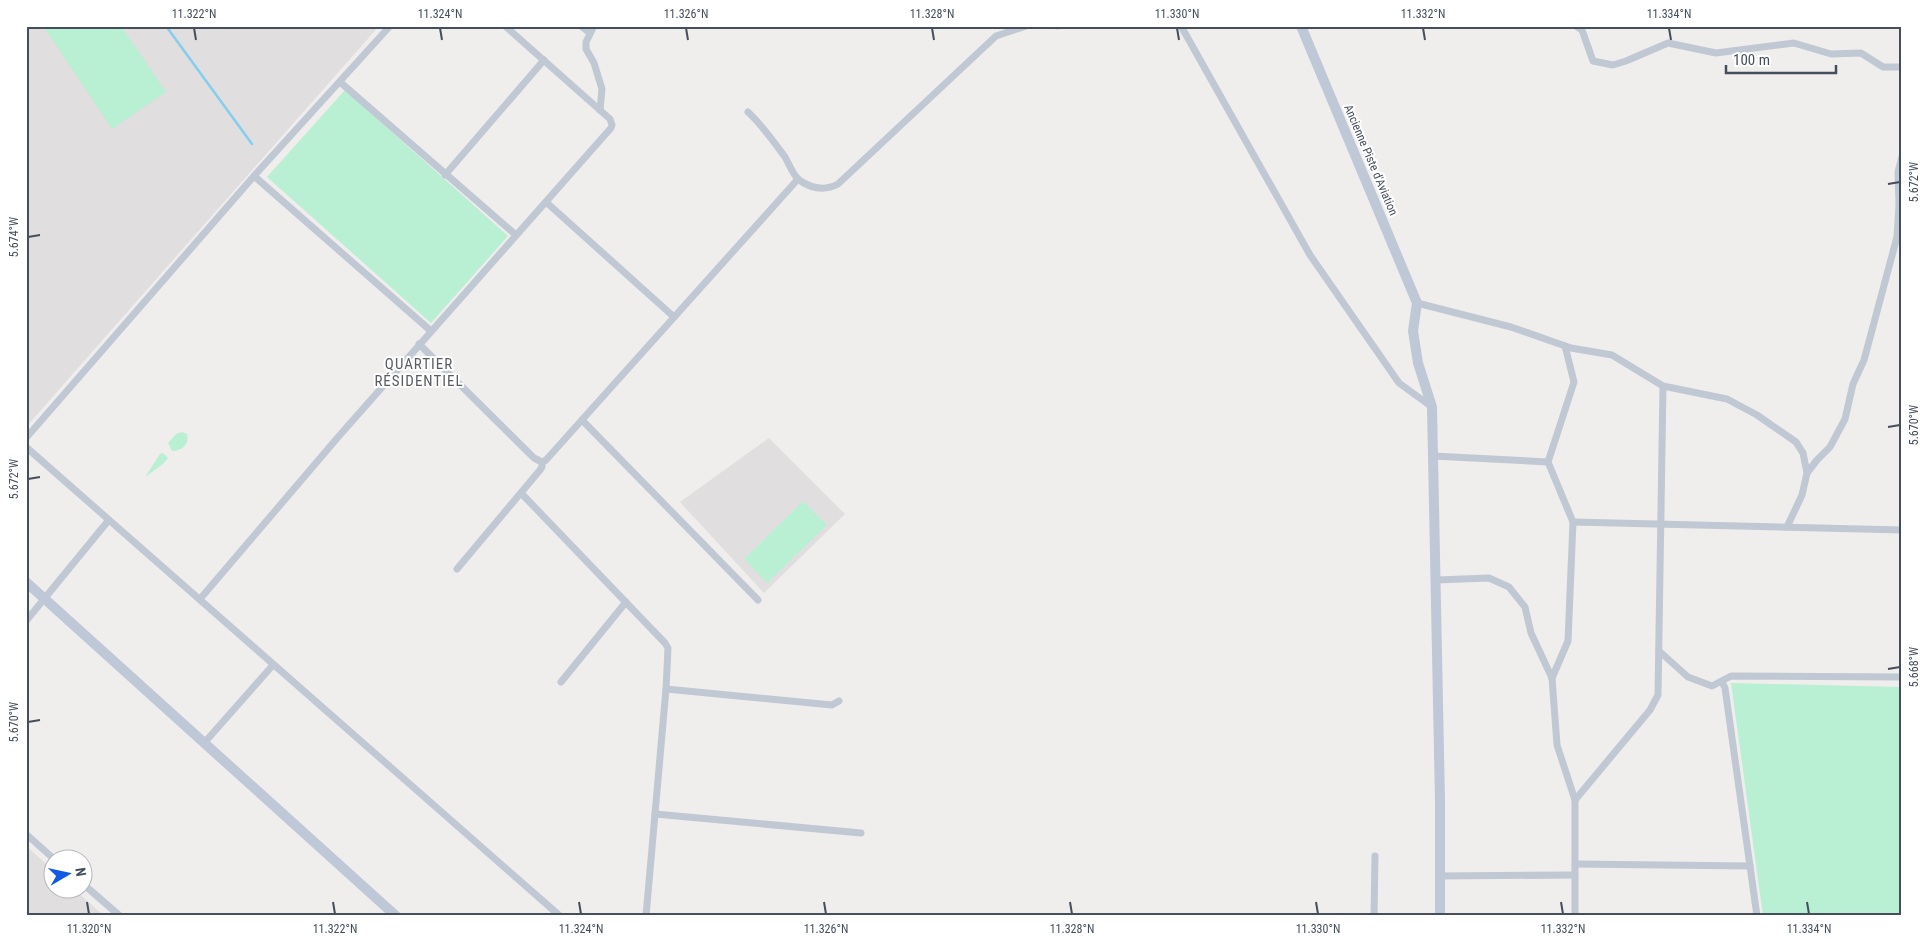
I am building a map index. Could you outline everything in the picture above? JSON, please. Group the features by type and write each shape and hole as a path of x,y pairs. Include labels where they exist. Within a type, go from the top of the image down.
{"street":[{"path":"26,438 254,176 390,26"},
{"path":"200,599 419,344 609,131 611,122 600,110 505,26"},
{"path":"581,26 590,33"},
{"path":"594,26 586,42 586,49 594,63 602,89 600,110"},
{"path":"748,112 786,158 798,179 823,190 838,184 996,36 1026,26"},
{"path":"1181,26 1310,255 1400,383 1432,407"},
{"name":"Ancienne Piste d'Aviation","path":"1301,26 1418,303"},
{"path":"1576,26 1582,30 1593,61 1614,64 1626,61 1668,43 1716,53 1794,43 1831,54 1860,53 1883,67 1902,67"},
{"path":"445,175 544,60"},
{"path":"340,82 516,235"},
{"path":"1807,473 1830,447 1845,419 1853,384 1864,360 1896,237 1899,204 1898,172 1902,156"},
{"path":"254,176 431,331"},
{"path":"457,569 540,470 542,462 546,460 798,179"},
{"path":"546,202 674,317"},
{"path":"1440,916 1440,801 1432,407 1418,363 1413,331 1418,303 1511,326 1565,346 1612,355 1663,386 1726,399 1757,415 1796,442 1803,453 1807,473 1802,495 1787,527"},
{"path":"419,344 534,458 542,462"},
{"path":"1552,678 1568,641 1574,522 1548,462 1574,382 1565,346"},
{"path":"1576,800 1650,710 1658,695 1663,386"},
{"path":"582,420 758,600"},
{"path":"26,447 560,916"},
{"path":"1433,456 1548,462"},
{"path":"521,493 668,648 646,916"},
{"path":"26,621 46,599 108,521"},
{"path":"1574,522 1902,530"},
{"path":"1436,580 1489,578 1508,587 1525,607 1531,632 1552,678 1556,745 1576,800 1575,916"},
{"path":"26,582 396,916"},
{"path":"561,682 626,602"},
{"path":"1659,651 1688,677 1712,686 1732,676 1902,677"},
{"path":"205,742 273,665"},
{"path":"1722,682 1757,916"},
{"path":"666,689 832,705 839,701"},
{"path":"654,814 861,833"},
{"path":"26,834 44,850"},
{"path":"1374,916 1375,856"},
{"path":"1575,864 1750,866"},
{"path":"1440,876 1575,875"},
{"path":"92,892 120,916"}],"shaded area":[{"path":"30,26 379,26 26,427 26,33"},
{"path":"769,438 845,514 764,593 680,502"},
{"path":"26,846 42,860 42,900 86,900 104,916 26,916"}],"green space":[{"path":"43,26 121,26 166,92 112,129"},
{"path":"345,90 508,236 431,323 267,177"},
{"path":"182,432 187,434 186,444 176,451 172,451 168,443 176,434"},
{"path":"163,453 168,458 145,477 160,454"},
{"path":"803,501 827,525 767,583 744,559"},
{"path":"1731,683 1902,687 1902,916 1763,916"}],"waterway":[{"path":"166,26 252,144"}],"district":[{"name":"QUARTIER RÉSIDENTIEL","path":"419,372"}]}
